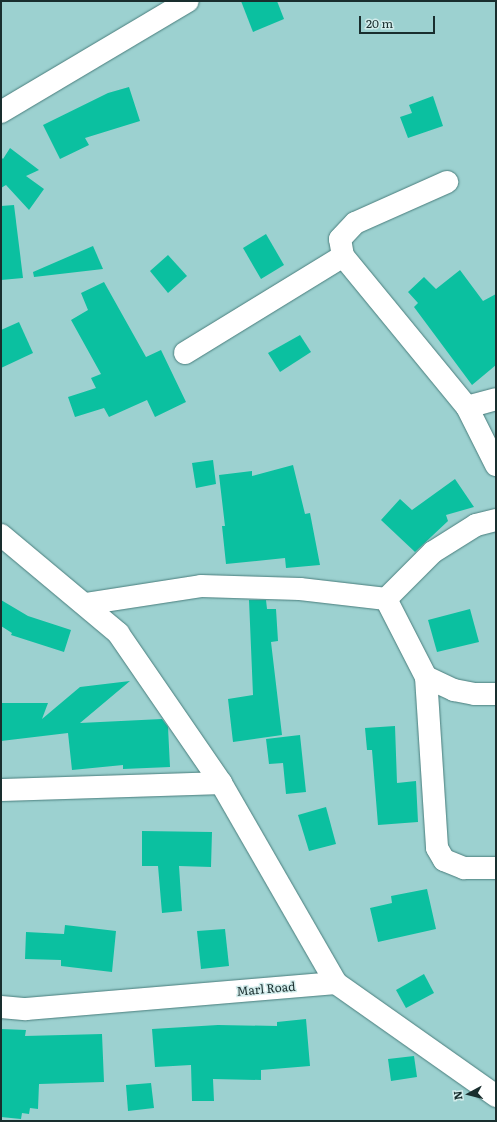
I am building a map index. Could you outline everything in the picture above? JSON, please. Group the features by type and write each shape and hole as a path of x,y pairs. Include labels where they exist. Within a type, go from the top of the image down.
{"street":[{"path":"2,108 188,1"},
{"path":"447,182 355,223 340,239 342,256 467,407 496,465"},
{"path":"185,354 342,256"},
{"path":"467,407 496,399"},
{"path":"386,599 433,552 476,525 496,520"},
{"path":"1,535 118,633 221,783 336,983 496,1096"},
{"path":"85,604 201,586 300,589 386,599"},
{"path":"386,599 426,676 437,848 444,860 464,868 496,868"},
{"path":"426,676 454,690 475,694 496,694"},
{"path":"1,790 221,783"},
{"name":"Marl Road","path":"1,1007 26,1009 336,983"}],"building":[{"path":"241,1 277,1 284,19 253,32"},
{"path":"129,87 140,121 85,138 89,145 60,159 43,125 108,93"},
{"path":"433,96 443,126 408,138 400,117 412,113 409,105"},
{"path":"10,148 39,170 26,176 44,189 29,210 6,185 1,188 1,157 3,159"},
{"path":"14,205 23,278 1,280 1,206"},
{"path":"266,234 284,265 261,279 243,248"},
{"path":"93,246 103,269 34,277 33,272"},
{"path":"168,255 187,276 168,293 150,271"},
{"path":"460,270 483,301 496,294 496,365 472,385 414,307 418,303 408,292 424,277 436,289"},
{"path":"104,282 146,357 161,350 186,402 155,417 147,400 109,417 104,408 75,417 68,397 96,388 91,378 101,374 71,320 88,310 81,293"},
{"path":"19,322 33,353 1,368 1,330"},
{"path":"300,335 311,352 280,372 268,353"},
{"path":"213,460 216,484 196,488 192,463"},
{"path":"293,465 305,514 310,513 320,565 286,568 285,558 226,564 222,526 225,526 219,475 252,471 252,476"},
{"path":"455,479 474,507 446,515 448,521 415,552 381,520 400,499 412,510"},
{"path":"1,600 28,616 71,630 64,652 11,635 12,633 1,626"},
{"path":"249,600 266,600 267,609 276,609 278,641 271,642 282,735 233,742 228,699 253,695"},
{"path":"470,609 479,642 437,652 428,620"},
{"path":"130,681 80,723 162,719 168,727 170,767 123,769 123,765 72,770 68,733 1,741 1,703 48,703 42,719 80,687"},
{"path":"395,726 397,783 416,781 418,822 378,825 372,750 367,750 365,728"},
{"path":"300,735 306,792 286,794 283,763 269,764 266,739"},
{"path":"326,807 336,844 309,851 298,815"},
{"path":"142,831 212,832 211,867 179,866 182,911 162,913 158,866 142,866"},
{"path":"427,889 436,929 378,942 370,908 392,903 391,896"},
{"path":"65,925 116,931 112,972 61,966 61,960 25,959 26,932 64,934"},
{"path":"225,929 229,966 201,969 197,931"},
{"path":"424,974 434,993 406,1008 396,990"},
{"path":"306,1019 310,1066 261,1070 261,1080 213,1079 214,1101 192,1101 191,1065 155,1067 152,1029 218,1025 277,1026 277,1022"},
{"path":"1,1029 26,1030 25,1036 102,1034 104,1082 39,1084 38,1109 30,1108 29,1114 22,1113 21,1119 1,1117"},
{"path":"414,1056 417,1077 391,1081 388,1059"},
{"path":"151,1083 154,1108 128,1111 126,1085"}]}
